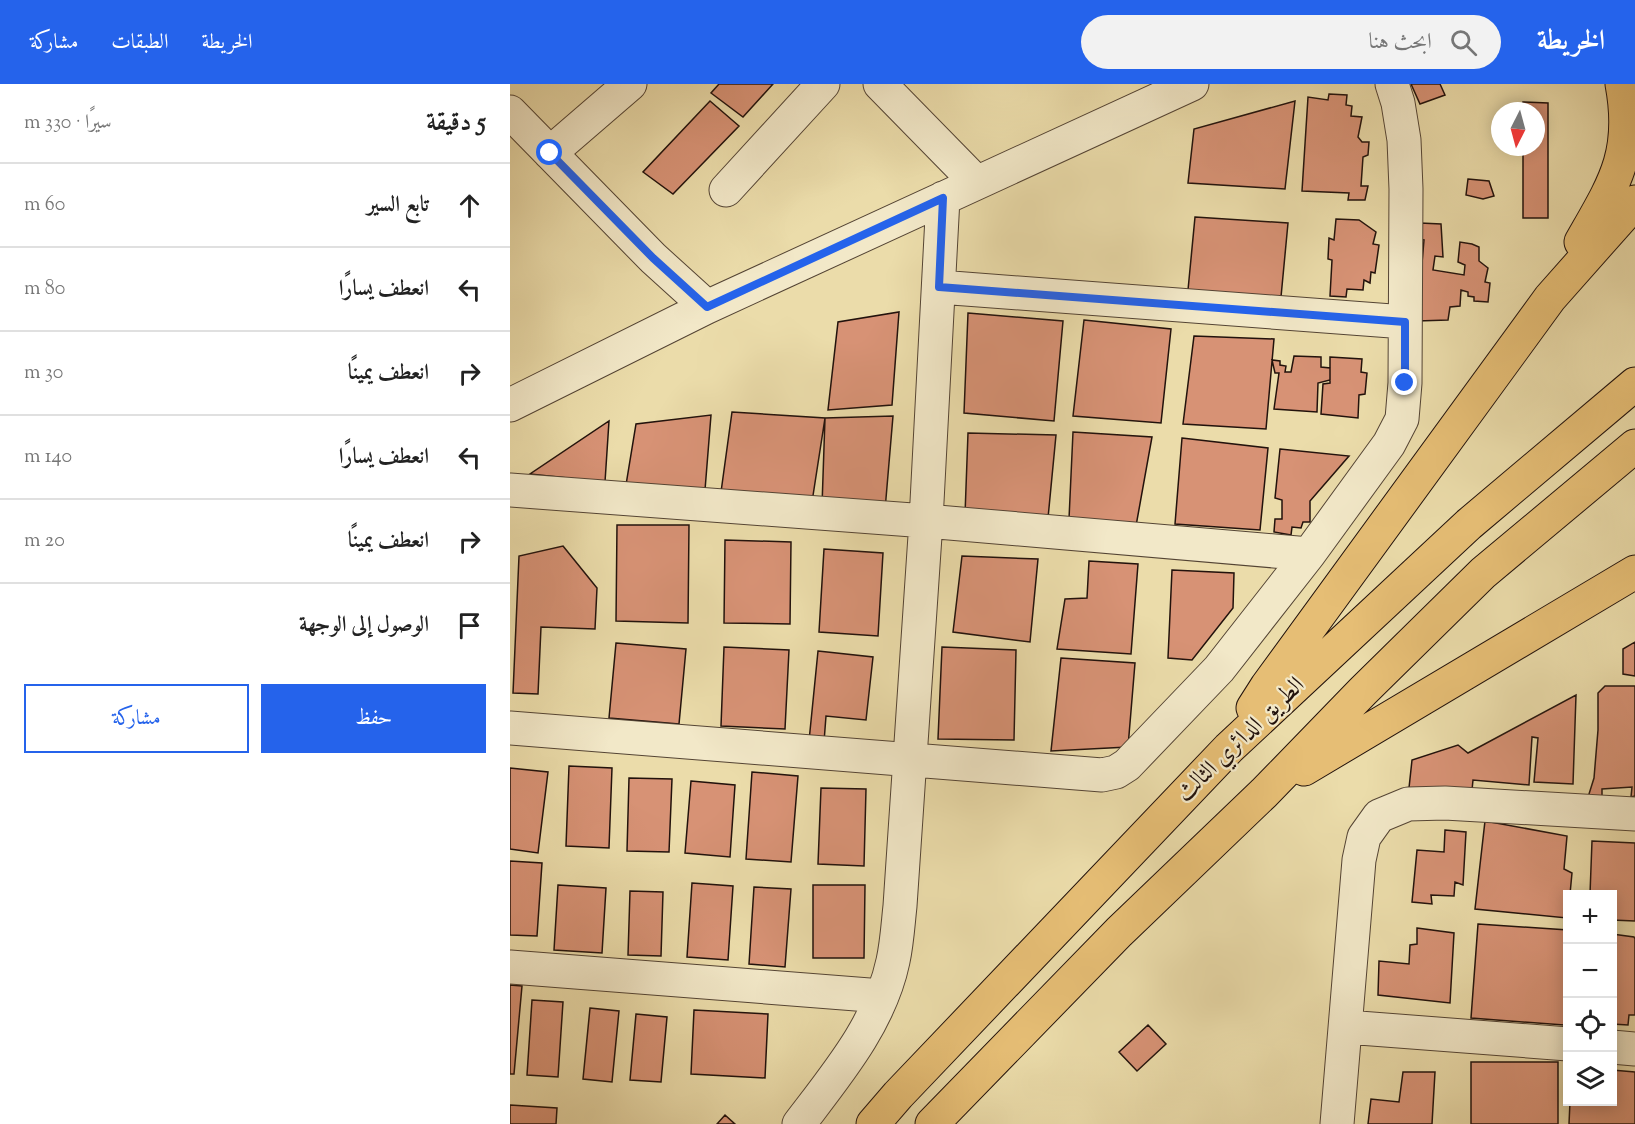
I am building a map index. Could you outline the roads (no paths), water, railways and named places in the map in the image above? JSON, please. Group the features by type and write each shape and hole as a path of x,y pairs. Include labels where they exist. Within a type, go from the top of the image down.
{"highway":[{"path":"1550,298 1613,185 1627,132 1622,84"},
{"path":"1229,748 1267,686 1550,298 1635,202"},
{"name":"الطريق الدائري الثالث","path":"873,1124 1229,748 1469,524 1635,384"},
{"name":"الطريق الدائري الثالث","path":"932,1124 1119,932 1264,793 1483,573 1635,446"},
{"path":"1264,793 1635,572"}],"street":[{"path":"550,153 630,84"},
{"path":"726,190 823,84"},
{"path":"880,84 976,182"},
{"path":"510,405 707,307 1192,84"},
{"path":"510,728 1102,775 1116,772 1127,765 1219,669 1309,554 1389,444 1402,419 1405,383 1404,140 1398,103 1392,84"},
{"path":"510,112 653,258 707,307"},
{"path":"799,1124 863,1037 882,996 893,961 900,906 926,521 943,198"},
{"path":"939,287 1405,322"},
{"path":"510,490 926,521 1309,554"},
{"path":"1338,1124 1359,860 1364,837 1379,816 1408,804 1445,803 1635,814"},
{"path":"510,967 882,996"},
{"path":"1346,1027 1563,1044"},
{"path":"1617,1047 1635,1049"}]}
